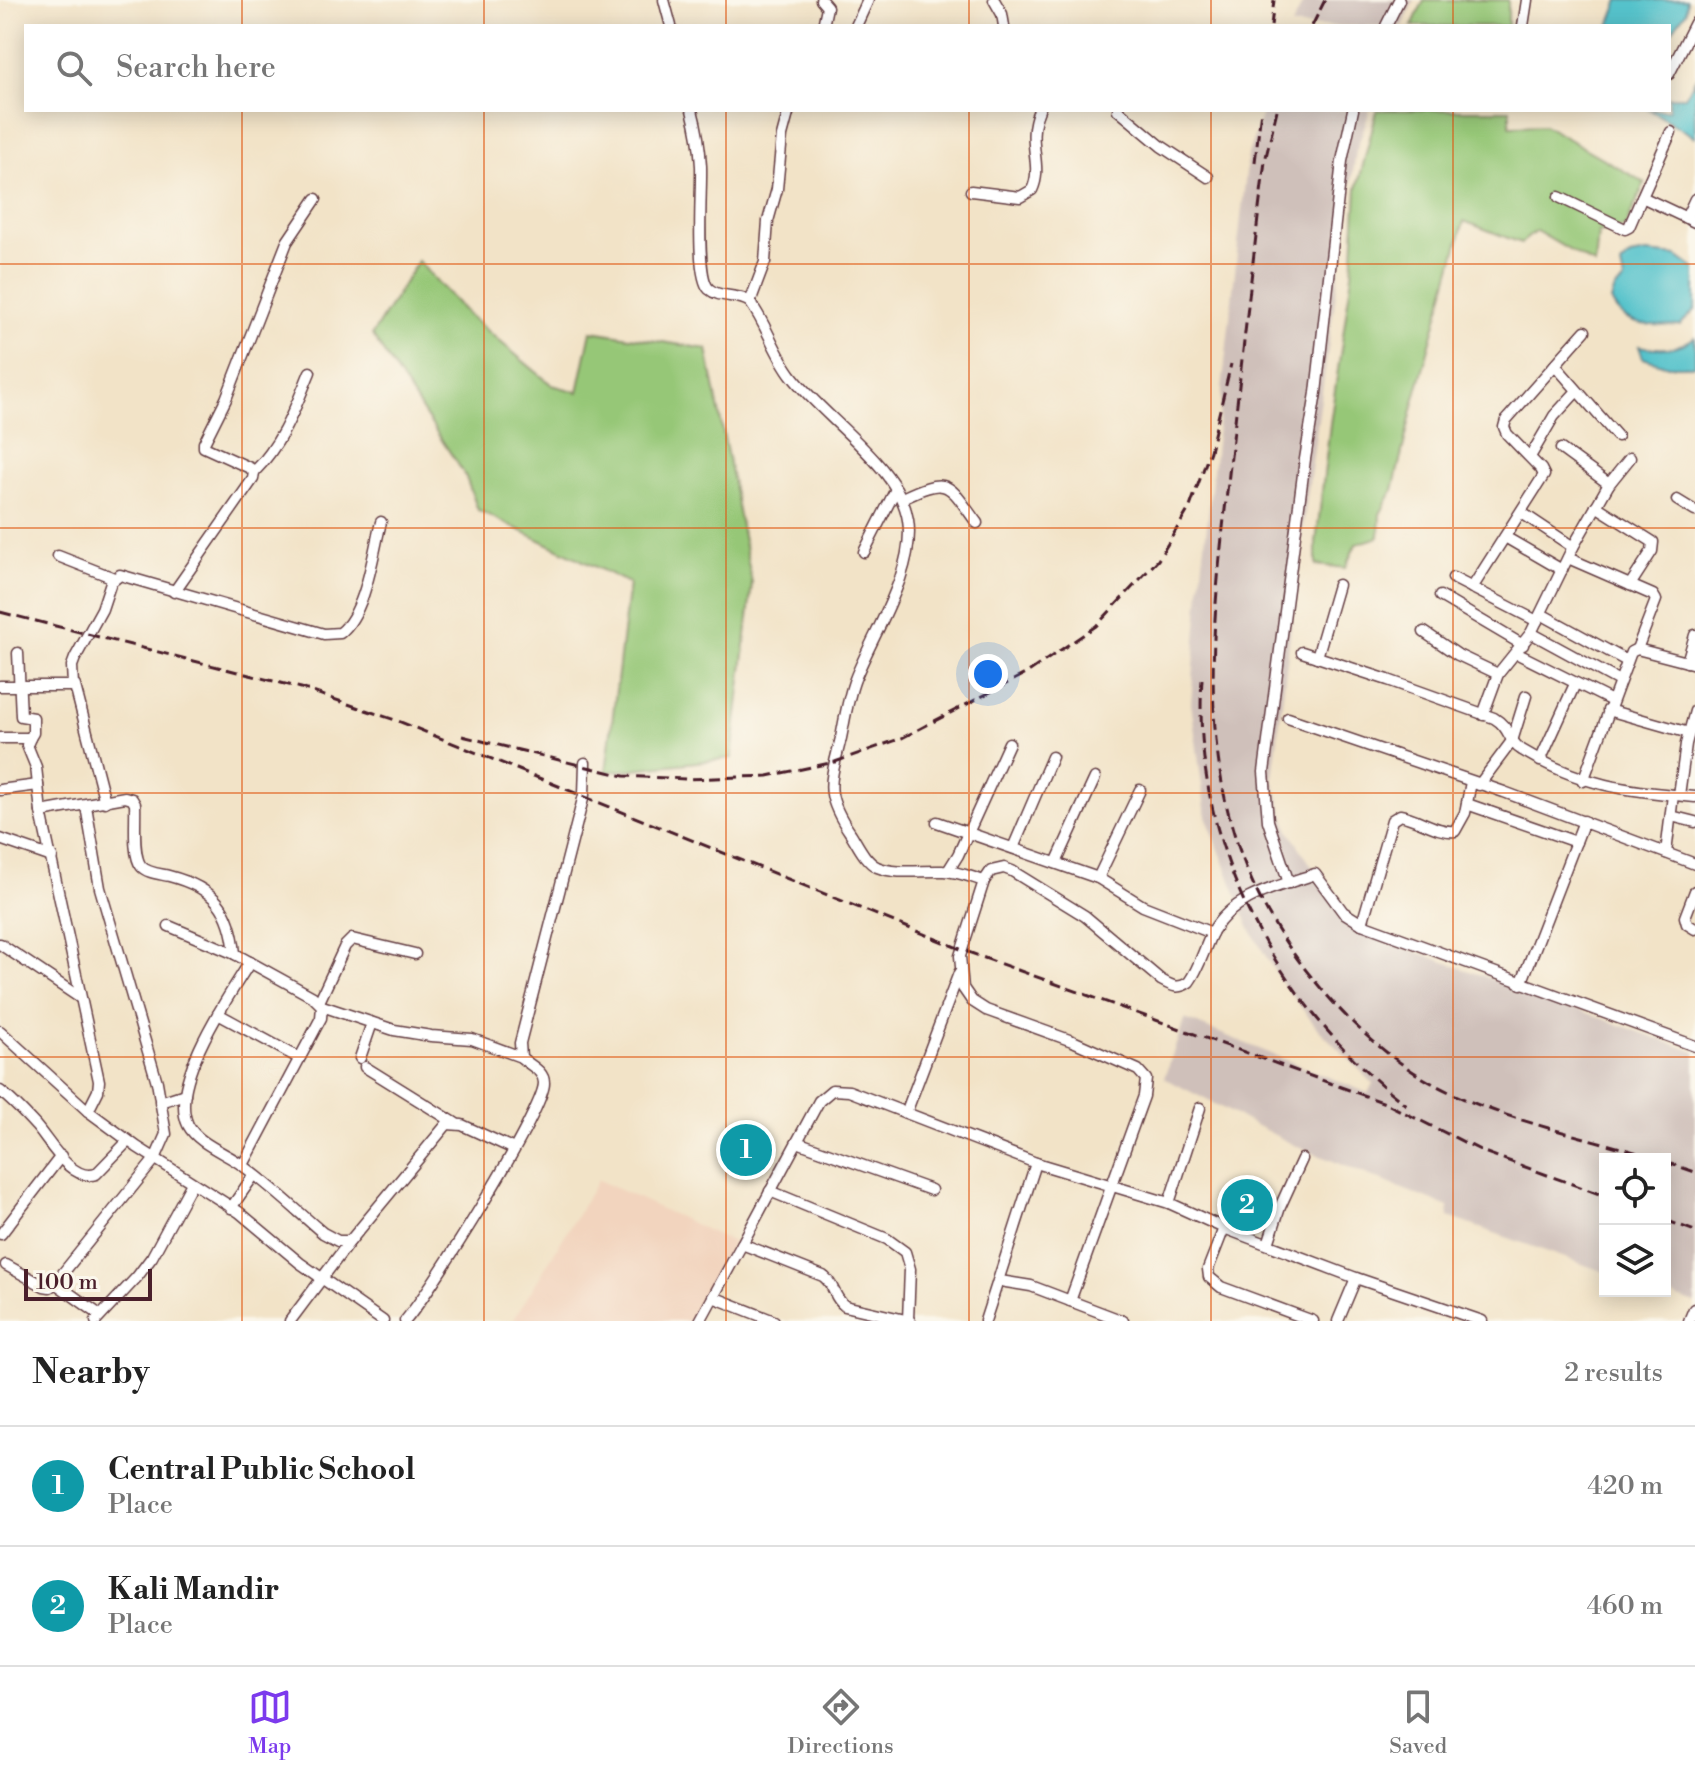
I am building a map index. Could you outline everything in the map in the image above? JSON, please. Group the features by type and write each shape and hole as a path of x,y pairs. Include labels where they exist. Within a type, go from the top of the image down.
{"street":[{"path":"664,0 670,24"},
{"path":"857,24 868,0"},
{"path":"994,0 1004,24"},
{"path":"1387,24 1399,0"},
{"path":"1523,24 1527,0"},
{"path":"823,24 827,7 824,1"},
{"path":"1671,70 1695,23"},
{"path":"692,112 701,168 703,279 712,292 742,297 750,302 777,355 793,377 884,470 899,494 908,518 910,539 903,570 854,682 832,775 831,800 836,813 872,864 891,870 948,871 984,881"},
{"path":"750,302 765,262 768,221 777,189 782,136 788,112"},
{"path":"971,191 1020,197 1032,190 1036,176 1032,132 1038,112"},
{"path":"1120,112 1161,146 1208,177"},
{"path":"1289,883 1268,821 1264,772 1325,327 1327,278 1342,161 1353,112"},
{"path":"1559,197 1625,229 1629,227 1671,132"},
{"path":"1642,197 1691,220 1695,199"},
{"path":"254,472 248,466 210,452 204,447 204,441 226,399 287,242 316,199"},
{"path":"1472,588 1544,475 1507,434 1504,427 1506,420 1585,331"},
{"path":"1555,365 1617,436"},
{"path":"174,592 253,479 254,472 267,460 284,433 310,372"},
{"path":"1530,457 1554,416 1577,391"},
{"path":"1561,449 1609,484"},
{"path":"1483,715 1498,674 1531,633 1596,506 1630,458"},
{"path":"864,552 899,494 944,485 952,490 977,523"},
{"path":"1677,500 1695,511"},
{"path":"1596,506 1653,542 1652,551 1630,585"},
{"path":"1522,513 1570,553 1653,595 1656,600 1637,649"},
{"path":"58,556 114,578 123,576 324,634 340,633 353,617 363,594 381,522"},
{"path":"1505,537 1562,570"},
{"path":"105,802 73,685 72,670 114,578"},
{"path":"1453,578 1627,661"},
{"path":"1317,657 1338,585"},
{"path":"1440,596 1610,706 1689,733"},
{"path":"1424,632 1458,655 1498,674"},
{"path":"1531,633 1619,681"},
{"path":"1583,781 1631,652 1637,649 1691,663 1695,635"},
{"path":"1302,652 1483,715 1507,727 1517,747 1583,781 1695,797"},
{"path":"18,653 21,716 33,720 33,733 27,745 36,767 41,812 99,1081 98,1091 88,1111"},
{"path":"1540,761 1575,684"},
{"path":"0,686 73,685"},
{"path":"1362,924 1392,820 1400,815 1409,816 1448,832 1455,831 1461,825 1475,784 1512,741 1526,696"},
{"path":"1666,853 1671,816 1695,711"},
{"path":"1288,718 1584,821 1695,864"},
{"path":"0,738 30,738"},
{"path":"948,871 1009,743"},
{"path":"1013,848 1052,757"},
{"path":"521,1057 520,1043 584,795 585,763"},
{"path":"1056,863 1095,778"},
{"path":"0,790 38,785"},
{"path":"1098,878 1140,790"},
{"path":"41,812 125,797 134,801 139,864 146,870 179,878 200,888 222,906 233,930 235,954"},
{"path":"1467,804 1576,842"},
{"path":"6,1265 44,1286 50,1287 55,1283 155,1159 166,1134 129,982 100,888 86,806"},
{"path":"1671,816 1695,822"},
{"path":"1521,984 1584,821"},
{"path":"937,822 1098,878 1143,906 1212,933"},
{"path":"1,838 52,857"},
{"path":"1070,1301 1147,1085 1144,1074 1075,1042 986,1010 972,1001 963,988 961,949 984,881 991,871 1012,871 1085,916 1161,980 1174,987 1182,987 1195,974 1212,933 1223,917 1244,900 1315,874 1343,912 1362,924 1695,1046"},
{"path":"1695,891 1685,917 1687,924 1695,929"},
{"path":"169,926 235,954 320,1004 372,1023 415,1034 472,1039 521,1057 541,1073 544,1085 514,1149 423,1298 405,1321"},
{"path":"243,1165 321,1018 320,1004 345,946 352,939 415,954"},
{"path":"0,944 79,997"},
{"path":"250,962 218,1014 194,1062 185,1094 185,1115 192,1131 243,1165 323,1233 338,1241 350,1241"},
{"path":"906,1113 960,970"},
{"path":"218,1014 299,1058"},
{"path":"372,1023 363,1062 455,1123 514,1149"},
{"path":"0,1031 88,1111 231,1208 383,1321"},
{"path":"700,1321 819,1101 832,1090 849,1091 1036,1163 1169,1203 1224,1228 1356,1278 1482,1321"},
{"path":"160,1102 185,1094"},
{"path":"2,1097 80,1174 90,1176 102,1169 128,1141"},
{"path":"1169,1203 1200,1108"},
{"path":"290,1321 321,1277 439,1131 447,1124 455,1123"},
{"path":"797,1142 931,1190"},
{"path":"1,1234 61,1156"},
{"path":"1268,1244 1280,1207 1302,1159"},
{"path":"985,1321 1036,1163"},
{"path":"231,1208 254,1175"},
{"path":"55,1283 98,1318 152,1257 192,1183"},
{"path":"742,1244 823,1276 831,1282 837,1299 845,1306 909,1321 910,1269 905,1252 887,1239 770,1191"},
{"path":"1224,1228 1208,1269 1209,1277 1221,1287 1313,1321"},
{"path":"1338,1321 1356,1278"},
{"path":"1000,1281 1031,1286 1123,1321"},
{"path":"713,1297 774,1321"},
{"path":"1689,1321 1694,1309"}],"shaded area":[{"path":"1304,0 1414,0 1404,24 1293,24"},
{"path":"1262,112 1369,112 1356,151 1302,533 1273,779 1289,831 1322,882 1364,933 1695,1052 1695,1304 1671,1296 1671,1153 1599,1153 1599,1270 1449,1217 1448,1207 1298,1147 1164,1078 1185,1019 1368,1093 1373,1083 1318,1029 1279,979 1249,927 1206,816 1191,703 1200,589 1248,154"},
{"path":"598,1180 733,1242 689,1321 513,1321"}],"green space":[{"path":"1424,0 1508,0 1508,24 1413,24"},
{"path":"1376,112 1510,112 1510,126 1544,125 1645,183 1625,227 1598,233 1595,265 1536,231 1521,243 1464,221 1393,490 1380,514 1379,537 1356,544 1345,568 1316,565 1316,543 1352,274 1357,189"},
{"path":"418,261 467,314 552,385 578,392 591,331 707,349 752,583 732,758 606,772 629,583 478,510 465,475 372,335"}],"water":[{"path":"1619,0 1687,0 1686,12 1671,32 1671,24 1610,24"},
{"path":"1695,79 1695,137 1653,112 1671,112 1671,97 1685,97"},
{"path":"1647,253 1677,256 1695,269 1695,310 1680,325 1650,325 1632,321 1624,317 1611,301 1615,289 1624,281 1621,265 1630,256"},
{"path":"1695,337 1695,365 1691,366 1668,366 1643,358 1639,346 1668,348"}],"railway":[{"path":"1271,24 1274,0"},
{"path":"1313,24 1325,0"},
{"path":"1255,162 1261,112"},
{"path":"1277,112 1265,161 1221,543 1213,677 1216,742 1227,805 1246,867 1276,927 1319,986 1367,1036 1409,1069 1451,1093 1508,1116 1637,1153"},
{"path":"462,736 624,776 686,779 768,776 835,762 902,738 1027,673 1096,626 1158,560 1190,507 1210,451 1231,364"},
{"path":"0,612 301,688 398,721 968,952 1385,1103 1484,1152 1599,1194"},
{"path":"1202,679 1202,741 1211,802 1228,861 1252,917 1282,970 1318,1020 1360,1065 1406,1105"},
{"path":"1671,1164 1695,1172"},
{"path":"1671,1222 1695,1231"}],"place":[{"name":"Central Public School","path":"746,1150"},
{"name":"Kali Mandir","path":"1247,1205"}]}
